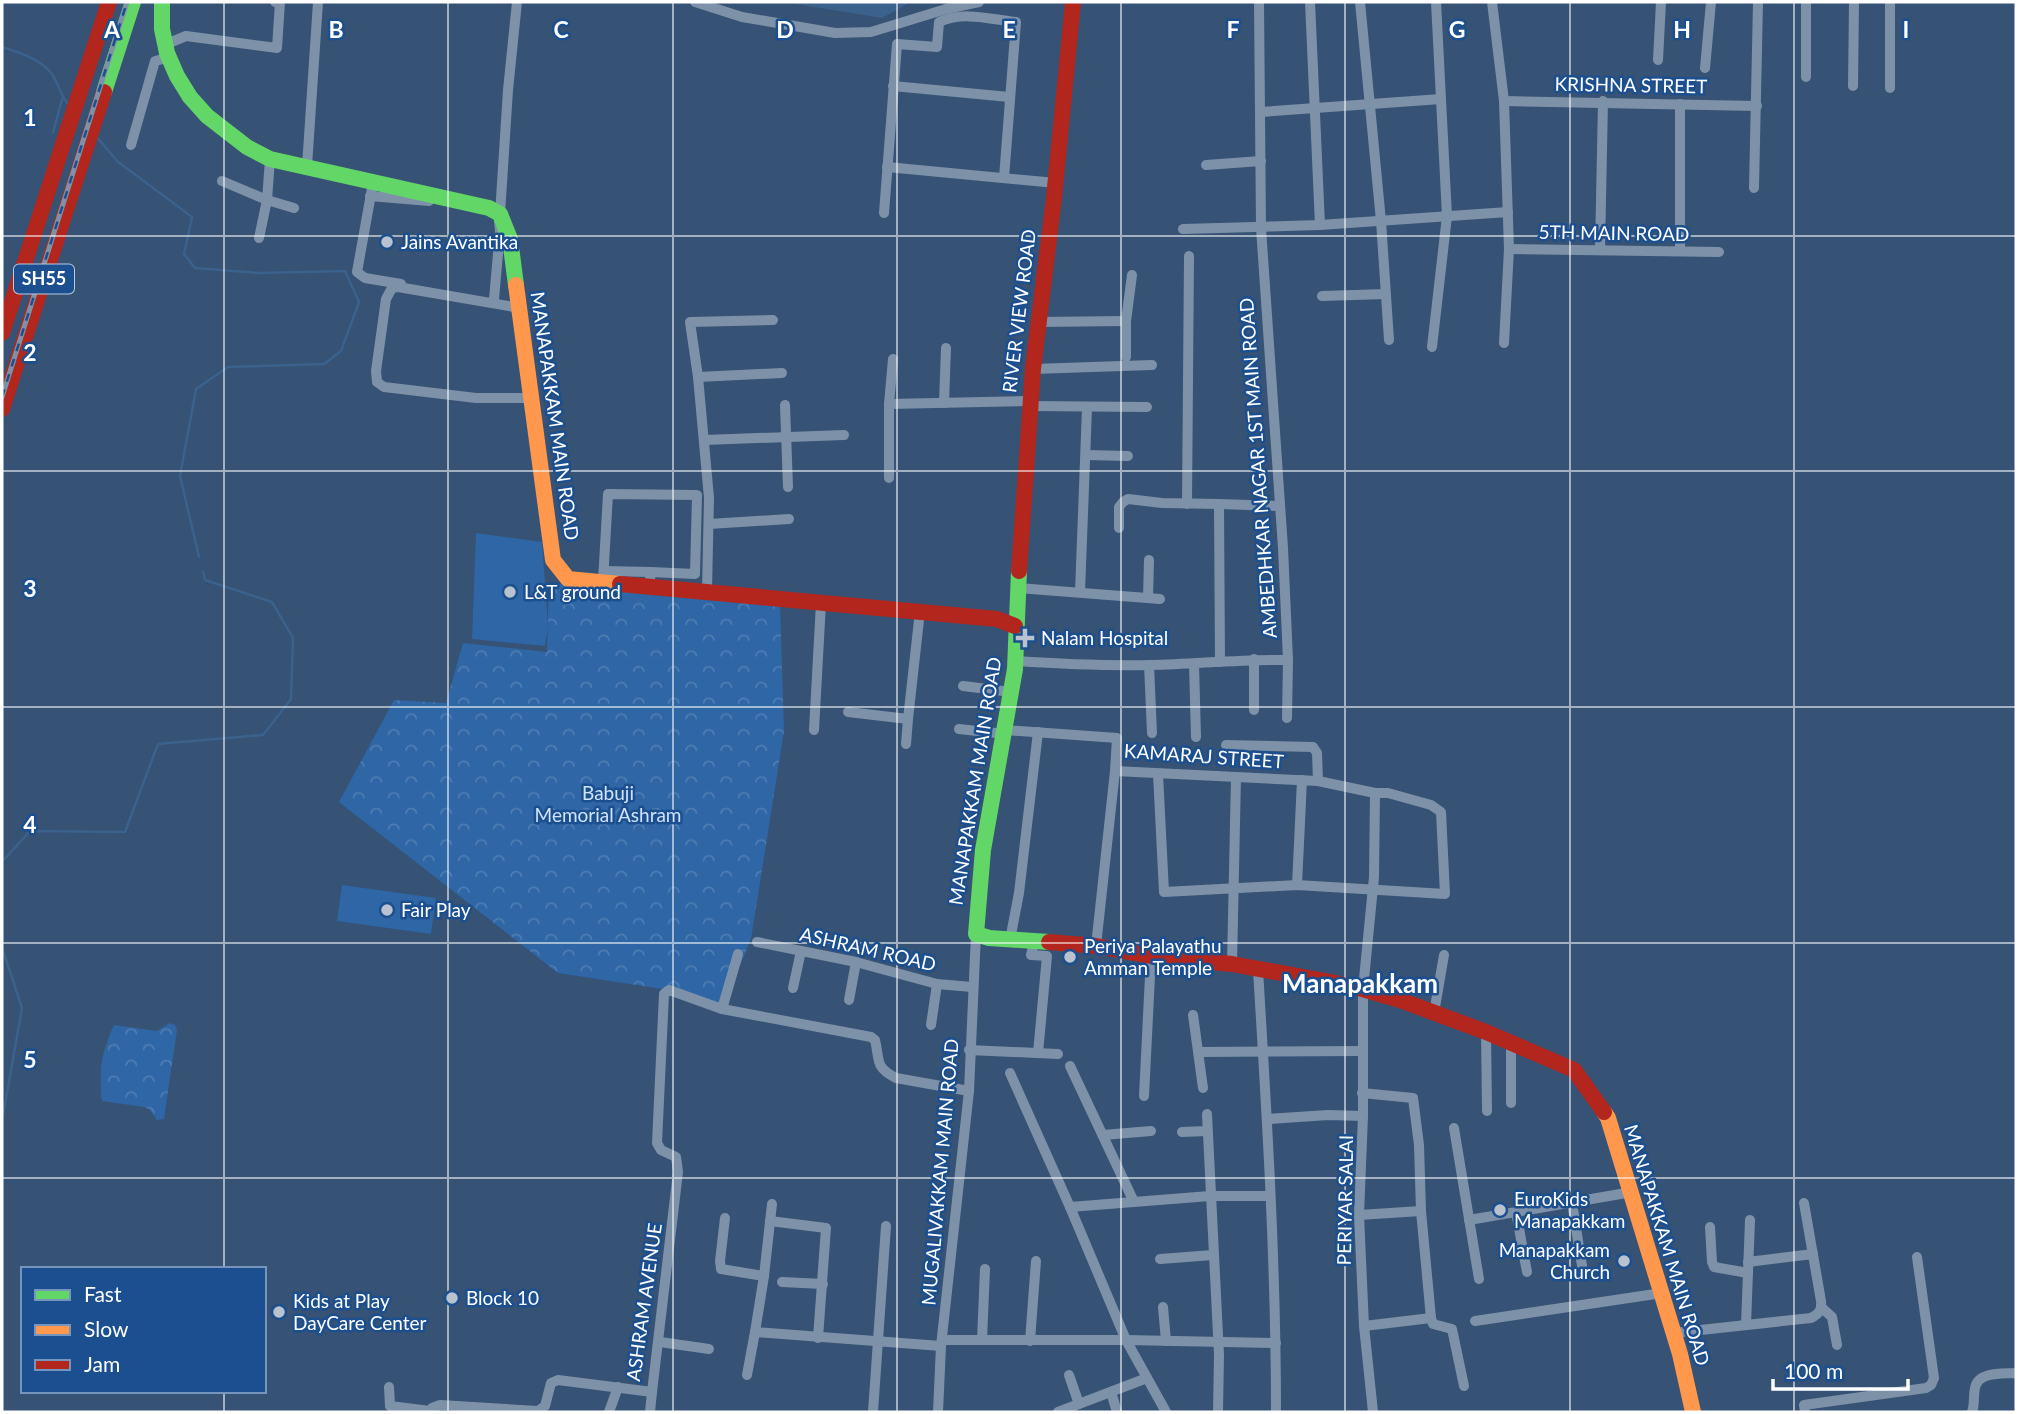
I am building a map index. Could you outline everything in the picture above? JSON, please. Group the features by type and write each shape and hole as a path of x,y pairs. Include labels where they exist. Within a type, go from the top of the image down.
{"main road":[{"name":"SH55","path":"2,333 49,189 63,136 109,2"},
{"name":"SH55","path":"2,409 133,2"},
{"path":"162,2 161,30 166,52 198,106 219,129 242,146 270,159 307,166 372,190 489,208 500,214"},
{"name":"RIVER VIEW ROAD","path":"1015,626 1033,369 1056,183 1073,2"},
{"name":"MANAPAKKAM MAIN ROAD","path":"500,214 510,239 553,560 568,579 579,582 603,576 650,579 707,591 997,619 1015,626 1015,661 1005,732 986,825 976,934 989,938 1096,946 1151,956 1232,964 1363,989 1486,1032 1574,1070 1608,1118 1674,1333 1693,1412"}],"street":[{"path":"131,145 155,61 187,36 277,48 280,2 275,2"},
{"path":"307,166 318,2"},
{"path":"500,214 517,2"},
{"path":"695,2 741,17 835,33 871,32 935,12 979,2"},
{"name":"AMBEDHKAR NAGAR 1ST MAIN ROAD","path":"1015,661 1097,666 1288,660 1261,228 1259,2"},
{"path":"1310,2 1320,225"},
{"path":"1360,2 1381,221 1389,341"},
{"path":"1432,346 1447,216 1436,2"},
{"path":"1492,2 1504,101 1508,212 1509,249 1504,343"},
{"path":"1658,60 1661,2"},
{"path":"1705,68 1711,2"},
{"path":"1754,188 1758,2"},
{"path":"1806,2 1806,77"},
{"path":"1853,86 1854,2"},
{"path":"1890,2 1890,88"},
{"path":"884,213 897,44 937,47 939,22 958,15 1016,22 1004,178"},
{"path":"893,86 1009,97"},
{"path":"1261,112 1441,99"},
{"name":"KRISHNA STREET","path":"1504,101 1757,106"},
{"path":"1600,250 1603,101"},
{"path":"1680,104 1680,251"},
{"path":"259,238 267,200 270,159"},
{"path":"1206,165 1261,161"},
{"path":"887,167 1056,183"},
{"path":"222,181 294,208"},
{"path":"494,299 500,231 496,215 464,206 372,190 357,265 360,276 519,305"},
{"path":"1183,229 1320,225 1508,212"},
{"name":"5TH MAIN ROAD","path":"1509,249 1719,252"},
{"path":"1187,504 1189,256"},
{"path":"1126,356 1126,321 1132,275"},
{"path":"519,305 392,288 386,299 376,371 377,382 384,387 476,398 533,398"},
{"path":"1322,296 1386,294"},
{"path":"707,591 709,498 690,322 773,320"},
{"path":"1038,322 1126,321"},
{"path":"944,403 946,348"},
{"path":"889,478 889,404 893,359"},
{"path":"1033,369 1152,365"},
{"path":"698,377 782,373"},
{"path":"889,404 1147,407"},
{"path":"785,405 788,487"},
{"path":"1080,592 1087,408"},
{"path":"704,440 844,435"},
{"path":"1086,455 1128,456"},
{"path":"603,576 608,494 697,495 695,574 650,579"},
{"path":"1119,528 1119,507 1128,499 1187,504 1280,506"},
{"path":"1219,504 1220,662"},
{"path":"709,524 789,519"},
{"path":"1148,598 1149,559"},
{"path":"1018,588 1160,600"},
{"path":"814,730 821,603"},
{"path":"906,744 920,611"},
{"path":"1254,659 1254,710"},
{"path":"1287,718 1288,660"},
{"path":"1194,664 1196,737"},
{"path":"1149,665 1152,733"},
{"path":"963,686 1011,692"},
{"path":"848,712 908,719"},
{"name":"KAMARAJ STREET","path":"960,729 1117,738 1115,771 1318,781 1375,793 1388,793 1431,805 1441,812 1445,894 1373,891"},
{"path":"1010,940 1019,893 1038,732"},
{"path":"1226,744 1313,747 1317,753 1318,781"},
{"path":"1096,946 1115,771"},
{"path":"1158,774 1164,892 1297,885 1373,891"},
{"path":"1232,964 1236,777"},
{"path":"1297,885 1302,780"},
{"name":"PERIYAR SALAI","path":"1373,1412 1364,1326 1359,1215 1363,1116 1363,989 1373,891 1375,793"},
{"name":"MUGALIVAKKAM MAIN ROAD","path":"938,1412 942,1343 969,1091 976,934"},
{"name":"ASHRAM ROAD","path":"757,942 856,962 937,984 972,987"},
{"path":"1034,942 1031,956 1047,956 1038,1053"},
{"path":"793,988 801,951"},
{"path":"738,954 722,1009 871,1037 875,1040 877,1061 885,1073 896,1078 969,1091"},
{"path":"1434,1013 1444,955"},
{"path":"1144,1096 1151,956"},
{"path":"849,1000 856,962"},
{"path":"1258,970 1268,1119 1276,1412"},
{"path":"930,1025 937,984"},
{"name":"ASHRAM AVENUE","path":"389,1387 390,1406 430,1412 440,1405 538,1411 545,1406 551,1383 558,1380 652,1392 678,1172 676,1157 661,1150 657,1143 664,994 668,990 722,1009"},
{"path":"1193,1015 1203,1088"},
{"path":"1486,1032 1487,1111"},
{"path":"1511,1044 1511,1103"},
{"path":"969,1050 1058,1054"},
{"path":"1199,1052 1363,1051"},
{"path":"1070,1066 1133,1202"},
{"path":"1010,1073 1126,1340 1166,1412"},
{"path":"1363,1093 1413,1098 1419,1145 1421,1211 1431,1318 1433,1324 1452,1328 1464,1386"},
{"path":"1207,1114 1218,1412"},
{"path":"1268,1119 1328,1115 1363,1116"},
{"path":"1454,1128 1479,1279"},
{"path":"1103,1135 1151,1131"},
{"path":"1182,1132 1207,1132"},
{"path":"1469,1220 1632,1192"},
{"path":"1070,1207 1210,1196 1270,1196"},
{"path":"1572,1203 1583,1272"},
{"path":"1804,1203 1822,1308 1832,1317 1837,1345"},
{"path":"747,1375 764,1276 772,1204"},
{"path":"1359,1215 1421,1211"},
{"path":"1516,1212 1527,1272"},
{"path":"725,1218 721,1269 764,1276"},
{"path":"1746,1325 1750,1220"},
{"path":"770,1221 827,1228 818,1338"},
{"path":"873,1412 886,1226"},
{"path":"1710,1227 1714,1267 1748,1267 1813,1254"},
{"path":"1160,1259 1213,1255"},
{"path":"1805,1412 1804,1405 1926,1388 1931,1385 1934,1378 1917,1258"},
{"path":"1030,1340 1036,1262"},
{"path":"982,1340 985,1269"},
{"path":"782,1282 823,1284"},
{"path":"1475,1321 1662,1293"},
{"path":"1163,1307 1166,1340"},
{"path":"1674,1333 1811,1318 1822,1308"},
{"path":"1364,1326 1431,1318"},
{"path":"755,1332 878,1343 1166,1340 1276,1343"},
{"path":"660,1342 709,1349"},
{"path":"1972,1412 1975,1384 1980,1378 2016,1373"},
{"path":"1069,1375 1069,1409 1147,1378"},
{"path":"609,1412 618,1387"},
{"path":"650,1412 652,1392"},
{"path":"1111,1392 1117,1412"}],"green space":[{"name":"L&T ground","path":"476,533 542,542 548,626 545,646 472,639"},
{"name":"Babuji Memorial Ashram","path":"549,583 780,605 784,731 751,939 722,1009 669,990 558,973 339,802 394,700 446,703 463,643 547,652"},
{"name":"Fair Play","path":"342,885 436,898 431,934 337,921"},
{"path":"170,1023 175,1025 177,1030 164,1119 157,1120 149,1109 144,1107 102,1101 102,1062 114,1025 157,1031"}],"shaded area":[{"path":"783,2 911,2 882,18"}],"waterway":[{"path":"2,47 29,57 47,68 69,105"},
{"path":"53,133 62,99"},
{"path":"96,136 117,161 192,217 184,254 195,268 258,273 345,271 359,302 341,351 324,364 228,367 196,389 180,476 199,557"},
{"path":"2,862 30,831 125,832 158,744 263,735 291,699 293,638 272,602 205,580 203,572"},
{"path":"2,947 22,1008 2,1121"}],"railway":[{"path":"2,397 127,2"}],"traffic: fast":[{"path":"104,92 133,2"},
{"path":"162,2 162,29 167,53 190,97 207,116 247,147 270,159 489,208 500,214 510,239 516,285"},
{"path":"1019,571 1015,669 983,850 976,934 989,938 1049,942"}],"traffic: slow":[{"path":"516,285 553,560 568,579 620,584"},
{"path":"1604,1112 1680,1354 1693,1412"}],"traffic: jam":[{"path":"2,333 109,2"},
{"path":"1019,571 1033,369 1054,198 1073,2"},
{"path":"2,409 104,92"},
{"path":"620,584 997,619 1015,626"},
{"path":"1049,942 1232,964 1352,986 1400,1000 1486,1032 1574,1070 1604,1112"}],"place":[{"name":"Jains Avantika","path":"387,242"},
{"name":"L&T ground","path":"510,592"},
{"name":"Nalam Hospital","path":"1025,638"},
{"name":"Fair Play","path":"387,910"},
{"name":"Periya Palayathu Amman Temple","path":"1070,957"},
{"name":"EuroKids Manapakkam","path":"1500,1210"},
{"name":"Manapakkam Church","path":"1624,1261"},
{"name":"Block 10","path":"452,1298"},
{"name":"Kids at Play DayCare Center","path":"279,1312"}],"district":[{"name":"Manapakkam","path":"1360,984"}]}
